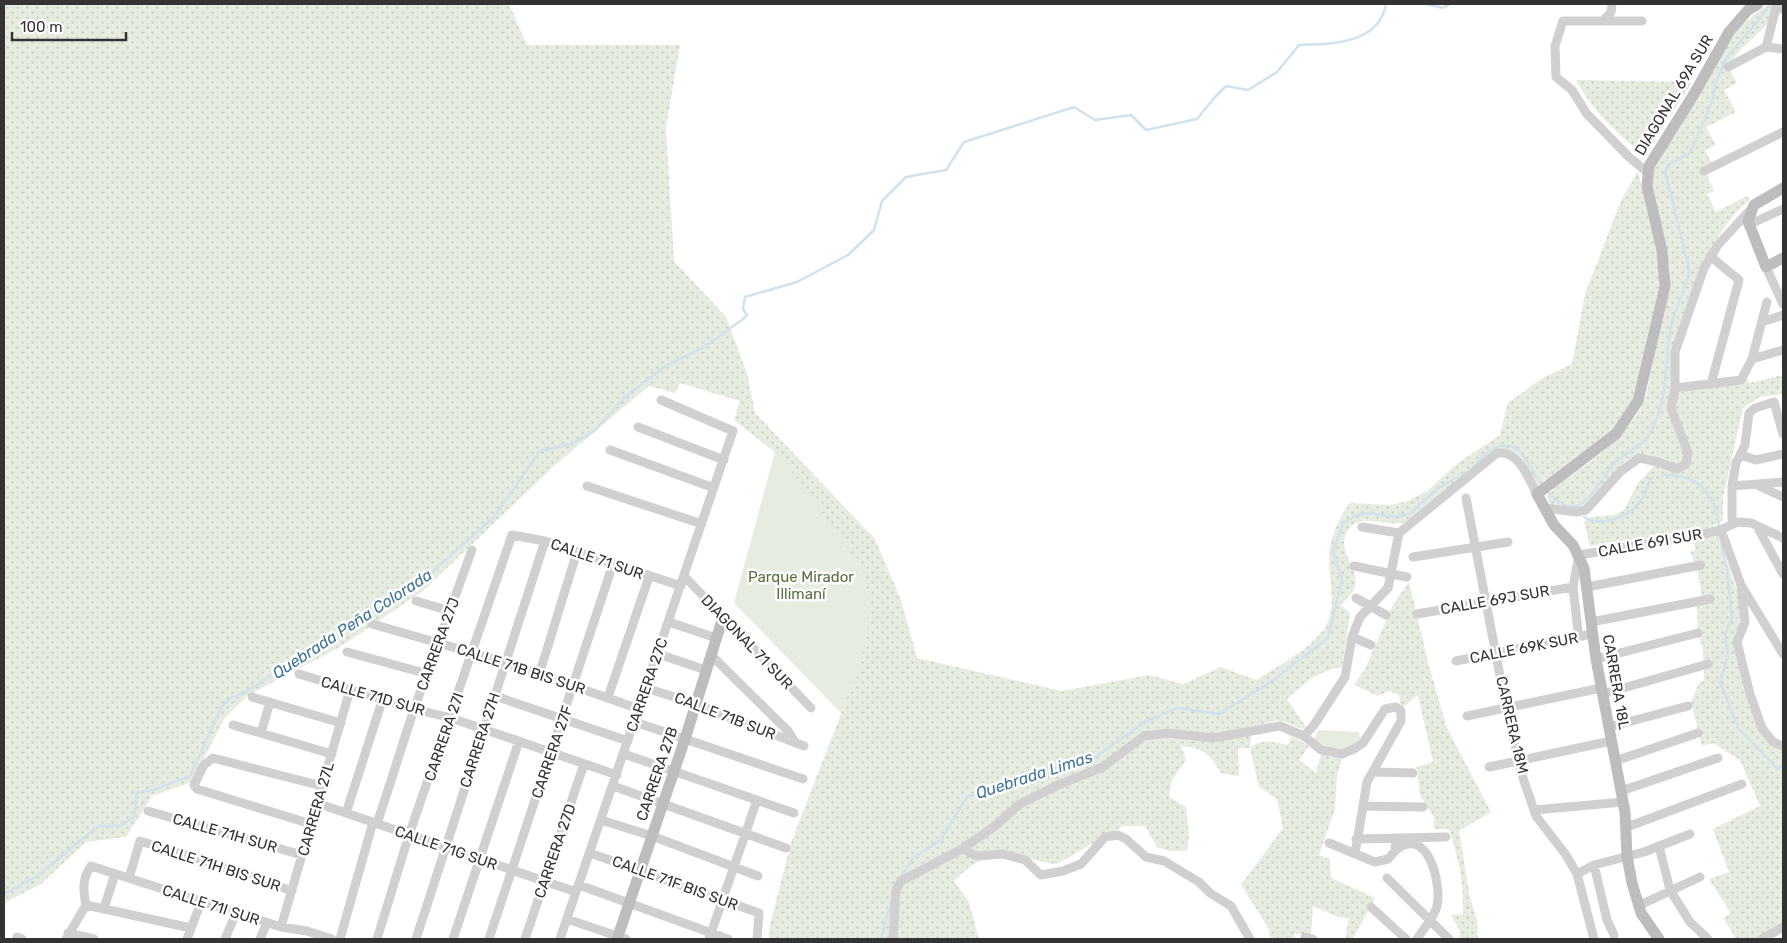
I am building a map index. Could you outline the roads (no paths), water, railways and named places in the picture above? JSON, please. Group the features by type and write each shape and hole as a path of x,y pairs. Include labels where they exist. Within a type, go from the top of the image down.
{"street":[{"path":"1603,21 1611,12 1612,4"},
{"name":"DIAGONAL 69A SUR","path":"1544,489 1610,440 1628,420 1638,402 1665,286 1664,257 1648,194 1647,172 1651,160 1694,94 1720,46 1735,24 1748,10 1758,4"},
{"path":"1766,47 1779,9"},
{"path":"1642,21 1563,21 1555,46 1556,77 1572,90 1587,114 1629,157 1647,172"},
{"path":"1728,67 1766,47 1783,49"},
{"path":"1704,171 1783,132"},
{"path":"1545,508 1577,512 1586,510 1621,471 1639,458 1677,469 1686,464 1688,457 1672,408 1675,352 1710,256 1758,201 1783,188"},
{"path":"1748,225 1783,209"},
{"path":"1750,210 1748,225 1783,304"},
{"path":"1710,256 1739,280 1712,384"},
{"path":"1766,267 1783,258"},
{"path":"1674,388 1740,380 1752,359 1767,302"},
{"path":"1762,322 1783,315"},
{"path":"1752,359 1783,350"},
{"name":"CARRERA 27C","path":"560,939 734,431 661,400"},
{"path":"1732,523 1732,486 1736,463 1745,445 1749,413 1752,410 1774,402 1783,434"},
{"path":"638,427 724,460"},
{"path":"610,450 714,488"},
{"name":"CARRERA 18L","path":"1399,534 1492,456 1500,452 1512,456 1518,461 1544,489 1545,508 1554,525 1579,555 1587,587 1596,659 1627,827 1627,856 1638,906 1659,939"},
{"path":"1741,455 1756,460 1783,454"},
{"path":"1732,486 1783,482"},
{"path":"1757,485 1783,497"},
{"path":"588,486 702,524"},
{"name":"CARRERA 18M","path":"1466,498 1477,547 1506,707 1519,761 1534,810 1541,823 1566,855 1576,874 1594,939"},
{"path":"1783,538 1747,522 1732,523 1719,530 1741,585 1783,654"},
{"path":"1304,736 1314,725 1345,677 1352,637 1360,617 1388,588 1399,534 1362,527"},
{"path":"1758,528 1783,574"},
{"name":"CALLE 69I SUR","path":"1579,555 1719,530"},
{"name":"CALLE 71 SUR","path":"512,535 545,541 649,577 681,586"},
{"name":"CARRERA 27I","path":"377,939 409,835 451,718 512,535"},
{"name":"CARRERA 27H","path":"416,939 545,541"},
{"path":"1413,557 1508,542"},
{"name":"CARRERA 27J","path":"340,939 375,823 472,550"},
{"path":"539,675 577,552"},
{"path":"1578,631 1573,587 1579,555"},
{"name":"CARRERA 27F","path":"489,939 613,564"},
{"path":"1587,587 1701,565"},
{"path":"1354,566 1407,577"},
{"name":"DIAGONAL 71 SUR","path":"684,576 811,708"},
{"path":"608,697 649,577"},
{"path":"1741,585 1745,622 1737,642 1762,728 1773,742 1783,746"},
{"name":"CALLE 69J SUR","path":"1417,614 1573,587"},
{"path":"1356,598 1386,615"},
{"name":"CALLE 69K SUR","path":"1591,622 1710,598"},
{"path":"416,601 450,611"},
{"name":"CARRERA 27B","path":"620,938 629,903 685,739 723,617"},
{"path":"669,622 716,638"},
{"name":"CALLE 71B BIS SUR","path":"372,624 505,662 639,709"},
{"path":"1596,659 1698,633"},
{"name":"CALLE 69K SUR","path":"1456,661 1592,634"},
{"path":"1352,637 1371,645"},
{"path":"347,652 428,674"},
{"path":"658,654 706,670"},
{"name":"CALLE 71B SUR","path":"646,688 696,704 799,744 711,655"},
{"path":"1467,716 1506,707 1602,691 1708,664"},
{"name":"CALLE 71D SUR","path":"299,674 483,728 617,775"},
{"name":"CARRERA 27L","path":"281,928 350,690"},
{"path":"495,696 628,741"},
{"path":"252,697 341,723"},
{"path":"346,813 383,698"},
{"path":"261,733 270,702"},
{"path":"1609,727 1688,706"},
{"path":"893,939 896,890 901,881 962,849 995,826 1020,804 1058,785 1103,767 1144,736 1157,733 1213,738 1280,726 1304,736 1326,752 1342,754 1354,750 1368,738 1383,712 1389,708 1396,707 1402,716 1401,723 1367,782 1354,854"},
{"path":"635,722 803,779"},
{"path":"233,725 332,754"},
{"path":"1615,761 1698,733"},
{"path":"453,939 478,859 519,741"},
{"path":"1489,767 1612,741"},
{"path":"624,754 794,813"},
{"path":"311,824 197,790 194,784 209,759 214,758 322,786"},
{"path":"1534,810 1622,797 1718,758"},
{"name":"CARRERA 27D","path":"525,939 584,764"},
{"path":"1374,772 1413,773"},
{"path":"1627,827 1742,784"},
{"path":"613,786 786,848"},
{"path":"711,936 757,800"},
{"name":"CALLE 71G SUR","path":"317,803 544,882 629,903 711,936 728,939"},
{"path":"1362,806 1423,807"},
{"name":"CALLE 71H SUR","path":"148,811 302,855"},
{"path":"601,820 652,836 758,876"},
{"path":"1576,874 1594,865 1659,846 1690,834"},
{"path":"962,849 977,856 1003,854 1025,860 1041,875 1063,871 1080,864 1106,837 1118,836 1126,839 1146,856 1164,861 1199,882 1210,893 1231,906 1250,939"},
{"path":"1356,840 1446,837"},
{"path":"1393,838 1396,850"},
{"name":"CALLE 71H BIS SUR","path":"129,878 140,841 215,864 292,891"},
{"path":"1329,843 1370,861 1380,862 1388,859 1400,847 1412,844 1422,849 1431,859 1436,874 1438,901 1435,912 1417,939"},
{"path":"1659,846 1670,890 1690,922 1708,939"},
{"name":"CALLE 71F BIS SUR","path":"590,853 759,913 757,939"},
{"path":"1594,865 1608,920 1614,935"},
{"name":"CALLE 71I SUR","path":"86,905 83,886 91,866 281,928 305,935 332,939"},
{"path":"104,908 115,874"},
{"path":"1638,906 1700,877"},
{"path":"1387,878 1449,939"},
{"path":"187,939 201,902"},
{"path":"94,939 67,936 86,905 191,928"},
{"path":"1371,907 1406,939"},
{"path":"225,939 236,913"},
{"path":"567,919 620,938"},
{"path":"260,939 267,923"},
{"path":"1762,939 1783,928"}],"waterway":[{"name":"Quebrada Peña Colorada","path":"4,894 36,877 98,826 119,826 134,817 137,792 153,790 190,776 222,706 232,697 243,694 279,670 314,652 426,577 494,517 540,451 572,444 594,431 625,397 664,367 704,347 743,319 747,315 743,309 745,297 797,282 848,255 874,230 882,201 906,177 946,170 964,142 1074,107 1095,120 1131,115 1146,130 1197,119 1226,86 1248,90 1277,72 1299,45 1339,42 1364,34 1374,27 1382,17 1386,4"},
{"name":"Quebrada Peña Colorada","path":"1426,4 1443,8 1450,4"},
{"name":"Quebrada Limas","path":"1547,491 1559,502 1569,506 1578,505 1594,491 1616,462 1647,438 1655,423 1662,399 1672,322 1684,289 1689,268 1665,172 1668,165 1690,153 1712,102 1717,79 1727,57 1772,4"},
{"name":"Quebrada Limas","path":"1472,469 1488,452 1495,448 1509,446 1523,455 1542,485"},
{"name":"Quebrada Limas","path":"900,878 913,858 941,840 967,797 1032,774 1091,760 1145,722 1177,708 1219,714 1268,684 1328,638 1342,580 1333,552 1343,523 1357,515 1370,513 1392,517 1409,514 1440,487 1467,472"},
{"path":"1663,475 1687,478 1703,488 1714,505 1719,528"},
{"path":"1584,517 1592,520 1608,521 1625,514 1639,503 1651,478"},
{"path":"1720,538 1727,569 1732,618 1725,635 1728,655 1720,682 1738,728 1778,769 1783,765"},
{"name":"Quebrada Limas","path":"881,939 891,902"}],"park label":[{"name":"Parque Mirador Illimaní","path":"801,586"}]}
